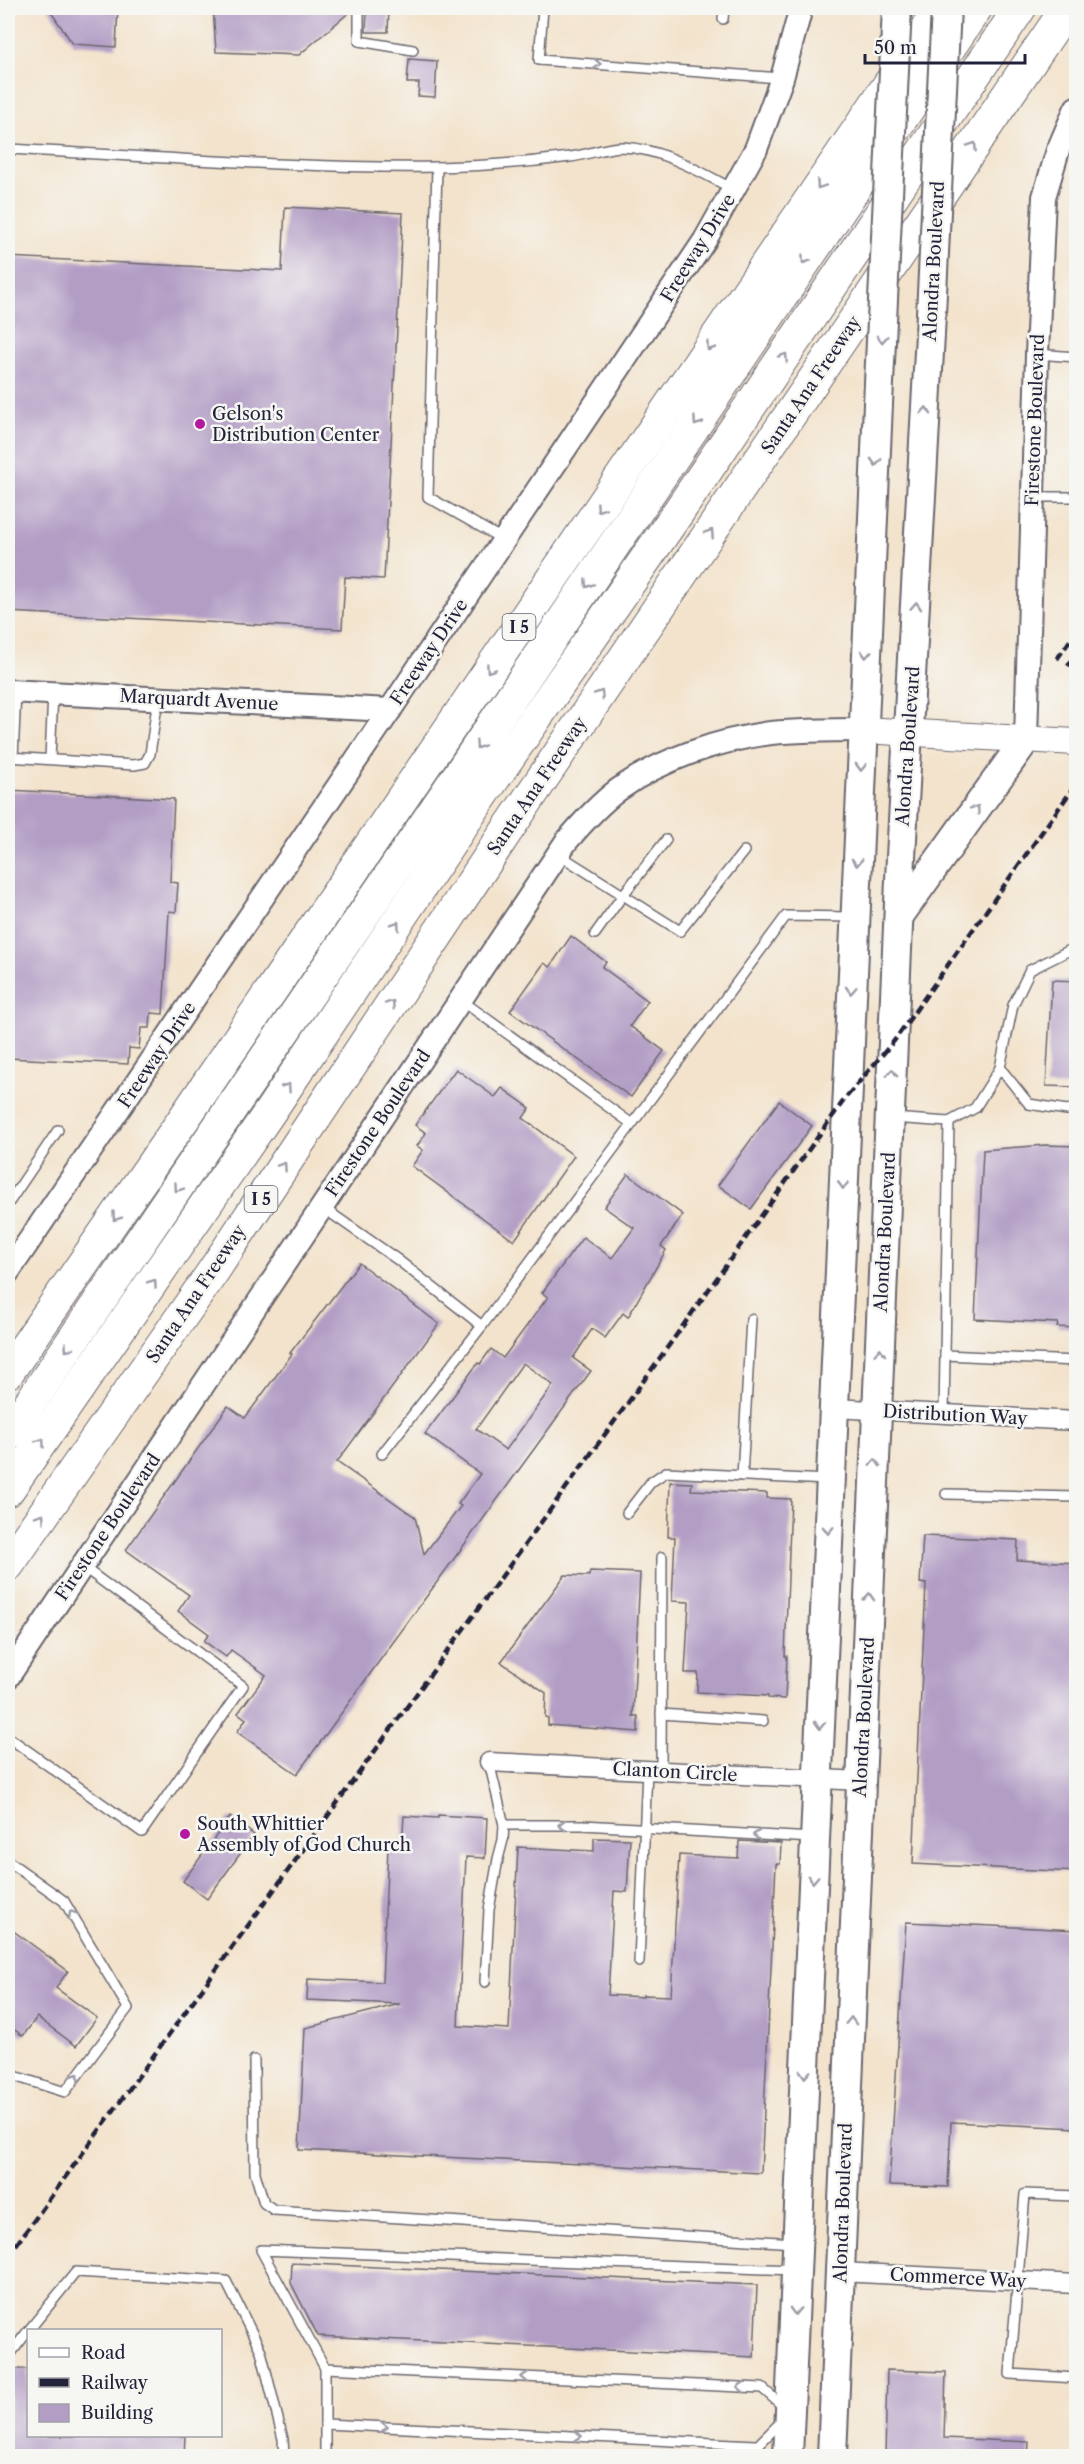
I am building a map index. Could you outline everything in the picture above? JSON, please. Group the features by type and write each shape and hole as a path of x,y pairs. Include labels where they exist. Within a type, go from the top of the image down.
{"highway":[{"name":"I 5","path":"8,1372 185,1117 940,8"},
{"path":"8,1435 476,750 976,8"},
{"path":"8,1490 263,1123 477,803 1020,8"},
{"name":"Santa Ana Freeway","path":"8,1565 212,1274 508,829 1067,8"}],"main road":[{"path":"788,2457 863,730 897,8"},
{"name":"Alondra Boulevard","path":"832,2457 899,916 946,8"},
{"path":"863,730 1077,742"},
{"path":"899,916 1026,739"},
{"path":"790,2413 834,2415"}],"street":[{"name":"Freeway Drive","path":"8,1272 390,710 705,240 756,149 782,78 801,8"},
{"name":"Firestone Boulevard","path":"1026,739 1032,497 1044,197 1058,150 1077,108"},
{"name":"Marquardt Avenue","path":"12,691 390,710"},
{"name":"Firestone Boulevard","path":"8,1677 558,854 590,815 618,790 648,772 726,742 769,734 863,730"},
{"name":"Distribution Way","path":"834,1408 1077,1421"},
{"name":"Clanton Circle","path":"489,1762 861,1781"},
{"name":"Commerce Way","path":"840,2272 1077,2283"}],"lane":[{"path":"359,8 359,41 413,50"},
{"path":"543,8 539,60 782,78"},
{"path":"723,19 724,8"},
{"path":"8,149 297,164 437,167 514,165 573,157 621,147 649,151 690,166 735,190"},
{"path":"437,167 428,497 504,540"},
{"path":"1037,354 1077,357"},
{"path":"1032,497 1077,497"},
{"path":"12,691 10,758 134,765 145,763 150,754 158,698"},
{"path":"50,759 53,693"},
{"path":"595,934 666,840"},
{"path":"558,854 680,931 744,851"},
{"path":"382,1454 482,1326 786,916 855,917"},
{"path":"890,1118 949,1122 975,1108 1000,1068 1014,1005 1030,970 1077,947"},
{"path":"461,999 632,1124"},
{"path":"1000,1068 1029,1104 1067,1110 1077,1108"},
{"path":"944,1414 949,1122"},
{"path":"8,1204 58,1130"},
{"path":"322,1208 398,1260 482,1326"},
{"path":"742,1476 751,1319"},
{"path":"945,1355 1077,1361"},
{"path":"627,1513 651,1482 666,1472 830,1480"},
{"path":"946,1494 1077,1497"},
{"path":"639,1962 644,1829 661,1714 662,1557"},
{"path":"8,1737 142,1832 243,1686 82,1566"},
{"path":"661,1714 763,1720"},
{"path":"485,1982 489,1910 504,1825 489,1762"},
{"path":"504,1825 583,1825 815,1838"},
{"path":"8,1861 64,1901 128,2008 65,2092 8,2074"},
{"path":"254,2060 255,2173 264,2204 274,2210 797,2257"},
{"path":"1077,2196 1025,2194 1010,2374 1077,2378"},
{"path":"325,2457 325,2368 261,2250 797,2257"},
{"path":"31,2329 76,2272 226,2282 261,2351 284,2439 284,2457"},
{"path":"8,2357 27,2333"},
{"path":"325,2368 762,2388 790,2413 758,2445 325,2424"}],"building":[{"path":"48,8 118,8 116,47 73,44"},
{"path":"213,8 352,8 352,10 299,55 216,52"},
{"path":"367,8 389,8 388,32 366,32"},
{"path":"409,59 437,61 435,97 418,96 419,83 407,83"},
{"name":"Gelson's Distribution Center","path":"285,207 403,213 384,579 345,577 342,629 8,612 8,257 282,271"},
{"path":"8,790 174,799 170,882 178,883 176,912 169,911 163,1014 151,1013 150,1028 141,1028 139,1049 129,1048 128,1064 8,1058"},
{"path":"571,936 606,962 602,967 648,1001 630,1026 664,1051 631,1097 510,1011 544,963 550,967"},
{"path":"1052,980 1077,981 1077,1087 1046,1086"},
{"path":"456,1069 495,1097 502,1088 530,1108 523,1118 574,1156 514,1241 412,1166 423,1150 417,1146 426,1133 415,1125"},
{"path":"779,1101 812,1126 751,1209 718,1185"},
{"path":"1045,1145 1077,1146 1077,1328 1057,1327 1058,1323 975,1319 983,1150"},
{"path":"628,1174 683,1215 661,1246 666,1250 628,1317 623,1313 605,1338 592,1329 573,1358 591,1371 297,1774 237,1732 246,1719 238,1713 266,1675 231,1650 226,1657 204,1641 209,1634 178,1611 189,1595 126,1550 228,1406 245,1418 292,1354 290,1353 359,1263 439,1324 337,1462 415,1517 424,1554 461,1506 458,1504 480,1474 425,1434 491,1349 503,1358 548,1297 542,1293 583,1237 612,1258 634,1228 604,1207","holes":["523,1363 553,1385 506,1450 476,1429"]},
{"path":"670,1482 692,1483 691,1490 767,1493 767,1498 791,1499 785,1699 697,1692 698,1673 685,1673 689,1602 672,1601 675,1537 668,1537"},
{"path":"923,1536 1018,1540 1017,1560 1077,1563 1077,1872 913,1864 926,1584 920,1583"},
{"path":"590,1571 640,1573 633,1716 638,1716 638,1732 548,1725 548,1718 545,1717 546,1693 501,1662 565,1575 589,1576"},
{"path":"438,1815 487,1818 485,1858 466,1857 458,2026 509,2029 518,1847 594,1851 594,1838 630,1839 627,1892 614,1891 608,1995 643,1997 643,1995 671,1996 679,1855 738,1858 739,1841 781,1843 780,1864 776,1864 761,2173 299,2150 305,2028 400,2004 307,2000 308,1979 382,1982 388,1847 402,1847 404,1816 438,1818"},
{"path":"230,1817 254,1835 207,1899 183,1881"},
{"path":"906,1922 1077,1930 1077,2128 951,2122 948,2187 889,2185"},
{"path":"8,1927 68,1971 56,1988 97,2018 76,2046 37,2017 23,2036 8,2025"},
{"path":"292,2263 757,2285 754,2357 318,2336 291,2283"},
{"path":"10,2369 27,2369 27,2437 185,2437 184,2457 8,2457"},
{"path":"887,2370 946,2372 944,2438 1029,2442 1028,2457 885,2457"}],"railway":[{"path":"1057,659 1076,632"},
{"path":"1068,666 1076,654"},
{"path":"8,2256 627,1404 847,1096 894,1041 1076,784"}],"place":[{"name":"Gelson's Distribution Center","path":"200,424"},
{"name":"South Whittier Assembly of God Church","path":"185,1834"}]}
